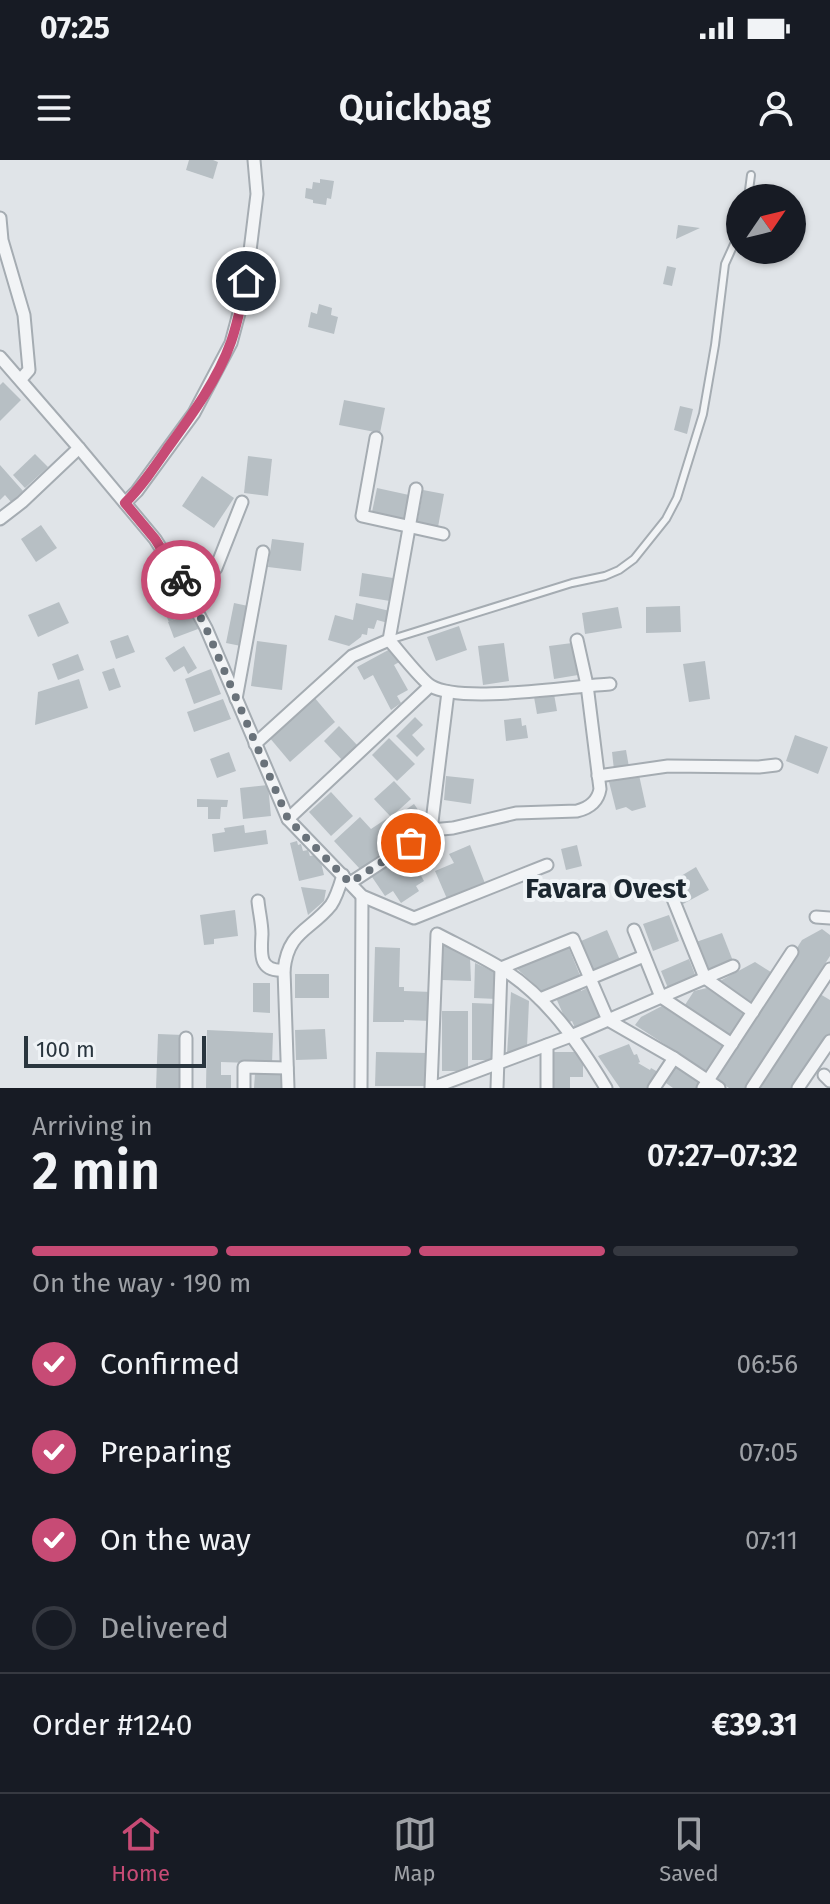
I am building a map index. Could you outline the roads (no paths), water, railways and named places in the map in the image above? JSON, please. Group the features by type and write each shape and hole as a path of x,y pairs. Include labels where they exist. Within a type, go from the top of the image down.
{"street":[{"path":"125,503 194,413 231,343 242,302 251,246 257,194 254,160"},
{"path":"0,218 2,240 24,315 29,370 21,379"},
{"path":"0,357 155,539 206,628 288,819 362,896 414,918 547,865"},
{"path":"376,438 362,516 443,534"},
{"path":"0,519 79,448"},
{"path":"389,640 416,489"},
{"path":"189,594 216,568 242,502"},
{"path":"236,700 263,552"},
{"path":"389,640 430,686 448,692 491,694 610,684"},
{"path":"255,744 352,656 389,640"},
{"path":"288,1088 284,970 287,953 292,941 331,905 346,879 431,830 516,813 582,810 598,797 600,789 587,685 577,640"},
{"path":"288,819 430,686"},
{"path":"431,830 448,692"},
{"path":"598,776 668,766 776,765"},
{"path":"669,889 705,978 753,1012"},
{"path":"361,1088 362,896"},
{"path":"258,901 262,956 274,971 284,970"},
{"path":"816,917 830,918"},
{"path":"634,930 661,997 732,1044"},
{"path":"606,1088 587,1057 571,1036 540,999 501,968 437,934 432,1088 571,1036 733,966"},
{"path":"501,968 573,939 608,1020 674,1058 706,1084 719,1088"},
{"path":"706,1084 792,952"},
{"path":"540,999 644,956"},
{"path":"497,1088 501,968"},
{"path":"752,1088 825,988 830,969"},
{"path":"186,1038 186,1088"},
{"path":"798,1088 830,1041"},
{"path":"547,1045 547,1088"},
{"path":"654,1088 674,1058"},
{"path":"244,1088 244,1067 287,1068"}],"lane":[{"path":"750,184 751,175"},
{"path":"389,640 572,583 605,576 634,559 666,519 677,498 703,414 726,262"}],"district":[{"name":"Favara Ovest","path":"606,888"}]}
